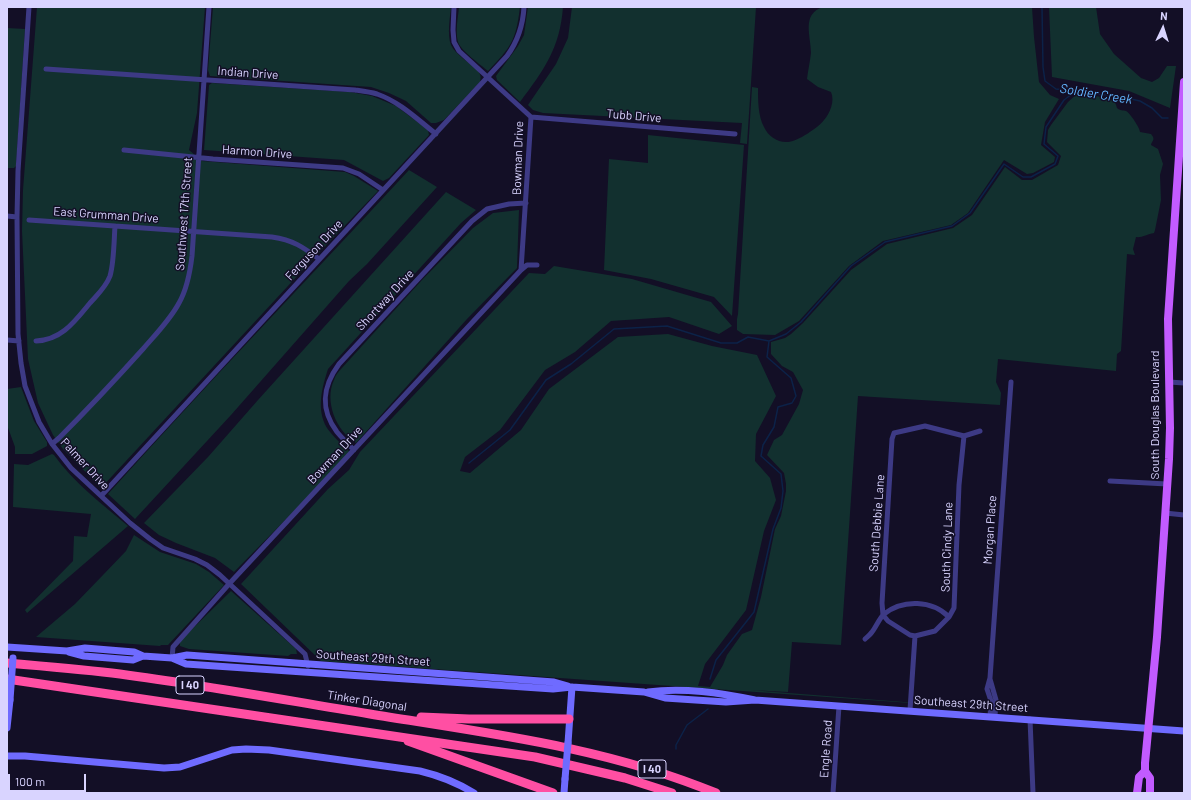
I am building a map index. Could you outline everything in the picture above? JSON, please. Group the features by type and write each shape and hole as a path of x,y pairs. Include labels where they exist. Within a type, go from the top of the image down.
{"highway":[{"name":"Tinker Diagonal","path":"10,661 166,681 372,715 494,733 630,763 657,771 716,793"},
{"name":"I 40","path":"7,678 535,757 625,778 672,793"},
{"path":"372,715 469,719 569,719"},
{"path":"394,736 551,793"}],"main road":[{"name":"South Douglas Boulevard","path":"1137,793 1139,777 1145,770 1166,513 1170,438 1168,307 1184,82"},
{"name":"Southeast 29th Street","path":"10,647 67,651 84,656 133,660 143,656 172,658 187,655 554,682 572,687"},
{"path":"7,728 10,700 10,647"},
{"name":"Southeast 29th Street","path":"172,658 186,664 309,673 553,689 572,687 644,692 665,689 727,694 756,700 1184,731"},
{"path":"564,793 572,687"},
{"path":"7,756 25,756 164,768 180,767 232,750 269,750 420,772 438,776 457,783 474,793"},
{"name":"South Douglas Boulevard","path":"1145,770 1150,778 1150,793"}],"street":[{"name":"Palmer Drive","path":"29,7 18,171 17,217 19,341 20,363 25,386 39,422 52,444 71,468 101,496 150,539 163,548 195,559 207,566 229,584 305,654 309,673"},
{"name":"Southwest 17th Street","path":"52,444 109,387 165,324 179,304 190,273 209,7"},
{"name":"Bowman Drive","path":"454,7 454,42 459,51 531,117 521,270"},
{"name":"Ferguson Drive","path":"101,496 507,56 515,44 520,29 524,7"},
{"name":"Indian Drive","path":"46,69 355,90 376,94 404,107 436,134"},
{"name":"Tubb Drive","path":"531,117 735,134"},
{"name":"Harmon Drive","path":"124,150 343,168 359,174 383,190"},
{"name":"Shortway Drive","path":"354,450 337,432 329,419 326,405 325,391 331,376 339,364 472,221 487,209 509,204 526,203"},
{"path":"7,216 17,217"},
{"name":"East Grumman Drive","path":"29,220 272,237 286,239 304,248 319,259"},
{"path":"36,341 45,341 71,326 106,285 111,274 115,226"},
{"name":"Bowman Drive","path":"172,658 173,647 229,584 521,270 526,265 537,265"},
{"path":"7,340 19,341"},
{"name":"Morgan Place","path":"993,717 996,700 990,678 1011,382"},
{"path":"1169,382 1184,383"},
{"name":"South Debbie Lane","path":"883,615 882,603 892,439 894,433 925,426 964,436"},
{"path":"964,436 980,431"},
{"name":"South Cindy Lane","path":"949,618 954,608 959,485 964,436"},
{"path":"1110,481 1167,484"},
{"path":"1166,513 1184,515"},
{"path":"865,639 872,632 883,615 903,605 931,606 937,608 949,618 935,631 915,636 910,635 883,615"},
{"path":"910,710 915,636"},
{"name":"Engle Road","path":"834,793 839,706"},
{"path":"1030,720 1033,793"}],"green space":[{"path":"37,7 205,7 197,113 189,150 202,161 345,172 378,191 312,260 101,488 63,449 53,435 38,403 28,359 22,231 23,190"},
{"path":"213,7 451,7 449,31 451,45 459,55 478,71 480,74 480,82 444,120 431,123 406,101 371,87 210,76 208,70"},
{"path":"459,7 520,7 517,28 511,43 502,56 488,71 467,54 458,42 457,29"},
{"path":"528,7 563,7 561,22 554,47 543,69 520,102 497,80 496,76 518,46 524,35"},
{"path":"572,7 756,7 747,144 740,143 742,123 543,113 533,110 528,105 556,64 568,38"},
{"path":"823,7 1032,7 1039,82 1050,95 1059,99 1045,122 1041,145 1055,157 1054,162 1033,173 1027,174 1004,160 968,213 951,225 883,241 849,266 799,321 775,335 743,334 737,330 737,319 752,87 758,88 759,113 762,123 771,136 777,140 788,142 797,140 808,134 821,123 831,107 831,92 818,87 807,79 811,53 809,33 810,20 816,10"},
{"path":"1049,7 1096,7 1100,34 1114,54 1141,78 1152,82 1159,78 1167,66 1176,66 1170,108 1129,91 1052,77"},
{"path":"7,28 25,29 16,166 14,168 7,168"},
{"path":"212,83 350,92 372,96 396,106 428,130 429,135 389,178 383,181 344,160 204,150 209,85"},
{"path":"1078,93 1113,99 1117,108 1126,111 1130,115 1137,124 1140,132 1151,134 1153,139 1151,145 1158,149 1163,164 1160,175 1161,200 1154,233 1136,237 1133,249 1135,255 1127,254 1121,351 1117,354 1116,371 998,359 996,382 1001,393 1000,405 858,396 841,645 792,642 788,692 750,690 981,708 321,661 241,584 328,489 349,470 360,452 529,273 545,274 554,266 632,279 711,302 732,326 719,334 669,317 611,321 575,352 545,370 500,430 465,457 460,471 470,473 521,430 549,389 618,337 668,334 712,346 757,355 776,396 756,434 755,461 770,478 776,500 764,531 746,610 705,664 698,686 710,687 727,655 742,634 752,630 761,597 775,529 781,516 786,491 784,473 767,455 774,440 782,435 799,404 803,390 793,372 782,366 771,354 771,342 785,338 791,334 803,323 851,270 887,244 953,228 972,215 1005,167 1022,180 1032,180 1058,165 1061,156 1047,142 1048,130 1068,102"},
{"path":"648,135 744,145 732,316 714,297 651,279 604,270 609,159 648,163"},
{"path":"409,170 437,187 367,264 349,281 231,415 135,519 108,494"},
{"path":"446,192 476,210 461,223 328,369 321,398 324,421 332,435 351,453 234,572 215,558 159,535 144,523 208,457"},
{"path":"519,210 517,268 467,319 356,443 349,438 338,423 331,406 331,388 337,374 422,280 473,228 493,213"},
{"path":"21,387 34,421 47,442 47,446 32,454 15,454 15,447 7,425 7,389"},
{"path":"52,454 79,484 128,526 27,613 25,610 73,561 74,536 87,537 91,514 13,507 14,464 28,465"},
{"path":"134,535 160,552 196,564 209,572 224,585 168,645 160,646 36,637 75,604 103,575 126,551"},
{"path":"231,591 296,649 297,654 291,654 288,656 189,649 180,646 182,639"}],"waterway":[{"name":"Soldier Creek","path":"1042,7 1043,67 1045,81 1056,89 1123,97 1140,101 1152,108 1162,118 1168,118"},
{"path":"469,463 510,430 546,380 571,364 614,329 667,326 721,343 737,343 748,337 769,341 786,334 801,322 851,266 885,242 952,226 970,213 1004,164 1023,177 1031,177 1055,164 1058,156 1044,144 1046,127 1064,100 1076,91"},
{"path":"710,679 716,660 754,612 773,529 781,508 783,491 781,474 761,456 763,445 774,427 778,407 792,403 796,396 791,378 767,357 769,341"},
{"path":"676,749 676,745 687,725 708,709"}]}
